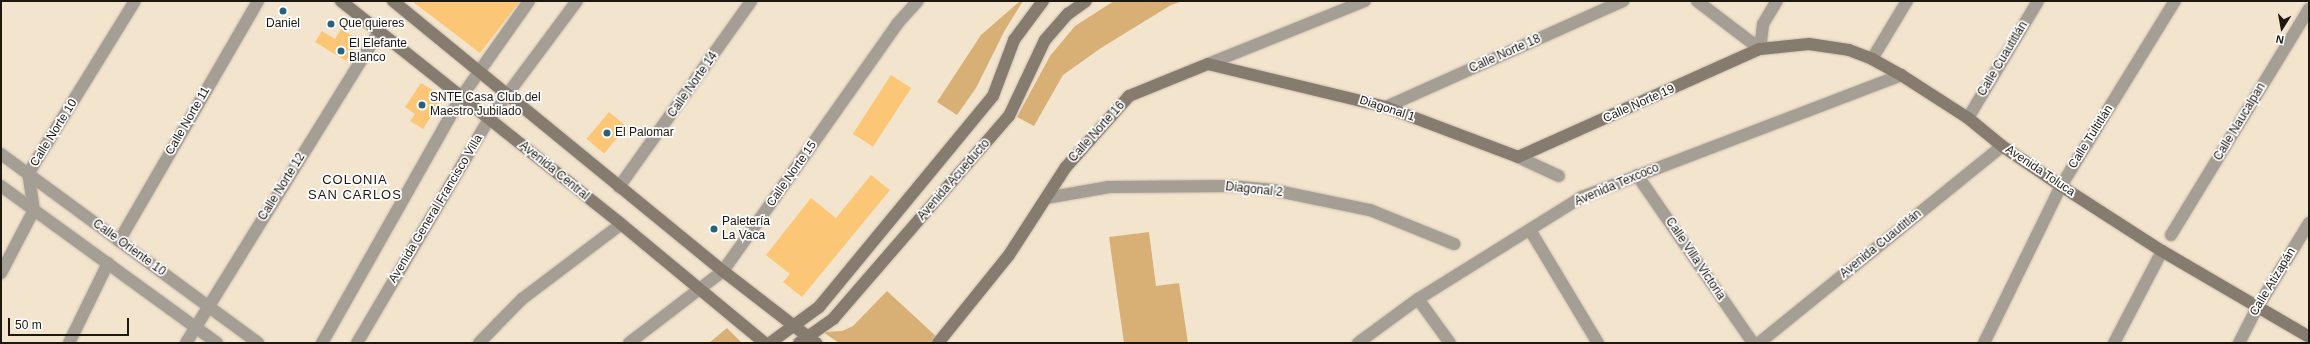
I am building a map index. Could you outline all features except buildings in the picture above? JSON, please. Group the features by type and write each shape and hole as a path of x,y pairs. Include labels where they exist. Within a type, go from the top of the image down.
{"street":[{"name":"Calle Norte 10","path":"34,210 28,174 135,1"},
{"name":"Calle Norte 11","path":"119,241 258,1"},
{"name":"Avenida Central","path":"341,1 702,289 765,343"},
{"path":"392,1 619,187 795,327 807,341"},
{"path":"322,343 462,96 529,1"},
{"name":"Avenida General Francisco Villa","path":"357,343 489,119 577,1"},
{"name":"Calle Norte 14","path":"619,187 751,1"},
{"name":"Calle Norte 15","path":"628,343 702,289 723,271 897,24 918,1"},
{"name":"Avenida Acueducto","path":"770,343 795,327 819,307 993,96 1014,40 1043,1"},
{"name":"Avenida Acueducto","path":"807,341 834,319 1009,116 1045,40 1068,14 1086,1"},
{"name":"Calle Norte 16","path":"943,340 1009,255 1066,167 1129,96 1365,1"},
{"name":"Calle Norte 18","path":"1386,107 1623,1"},
{"path":"1697,1 1760,49"},
{"path":"1760,49 1763,24 1777,1"},
{"path":"1872,59 1908,1"},
{"name":"Calle Cuautitlán","path":"1968,118 2038,1"},
{"name":"Calle Tultitlán","path":"1984,343 2061,186 2175,1"},
{"name":"Calle Naucalpan","path":"2171,235 2309,9"},
{"name":"Calle Norte 12","path":"186,343 195,326 379,32"},
{"name":"Avenida Toluca","path":"1760,49 1809,44 1848,50 1872,59 1901,75 1968,118 2002,146 2162,251 2309,338"},
{"name":"Calle Norte 19","path":"1518,157 1760,49"},
{"name":"Diagonal 1","path":"1208,64 1386,107 1518,157 1559,176"},
{"name":"Avenida Texcoco","path":"1358,343 1418,299 1582,197 1901,75"},
{"name":"Avenida Cuautitlán","path":"1759,343 2002,146"},
{"name":"Calle Oriente 10","path":"1,154 258,343"},
{"name":"Calle Villa Victoria","path":"1637,175 1753,343"},
{"name":"Calle Oriente 10","path":"1,186 217,343"},
{"name":"Diagonal 2","path":"1046,198 1109,187 1230,186 1273,190 1370,210 1454,244"},
{"path":"1,273 34,210"},
{"name":"Calle Atizapán","path":"2239,343 2257,308 2309,223"},
{"path":"479,343 522,299 621,224"},
{"path":"1530,230 1598,343"},
{"path":"2114,343 2162,251"},
{"path":"69,343 108,264"},
{"path":"1418,299 1450,343"}],"shaded area":[{"path":"1020,1 1023,1 1005,30 976,88 957,115 937,102 981,35"},
{"path":"1114,1 1183,1 1171,5 1101,48 1063,75 1034,126 1017,117 1050,56 1075,26"},
{"path":"1149,232 1156,286 1179,283 1188,343 1124,343 1109,237"},
{"path":"887,291 939,339 936,343 839,343 823,332 842,331 853,326"},
{"path":"727,328 742,343 709,343"}],"place":[{"name":"Daniel","path":"283,11"},
{"name":"Que quieres","path":"331,24"},
{"name":"El Elefante Blanco","path":"341,51"},
{"name":"SNTE Casa Club del Maestro Jubilado","path":"422,105"},
{"name":"El Palomar","path":"607,133"},
{"name":"Paletería La Vaca","path":"714,229"}],"district":[{"name":"COLONIA SAN CARLOS","path":"355,188"}]}
